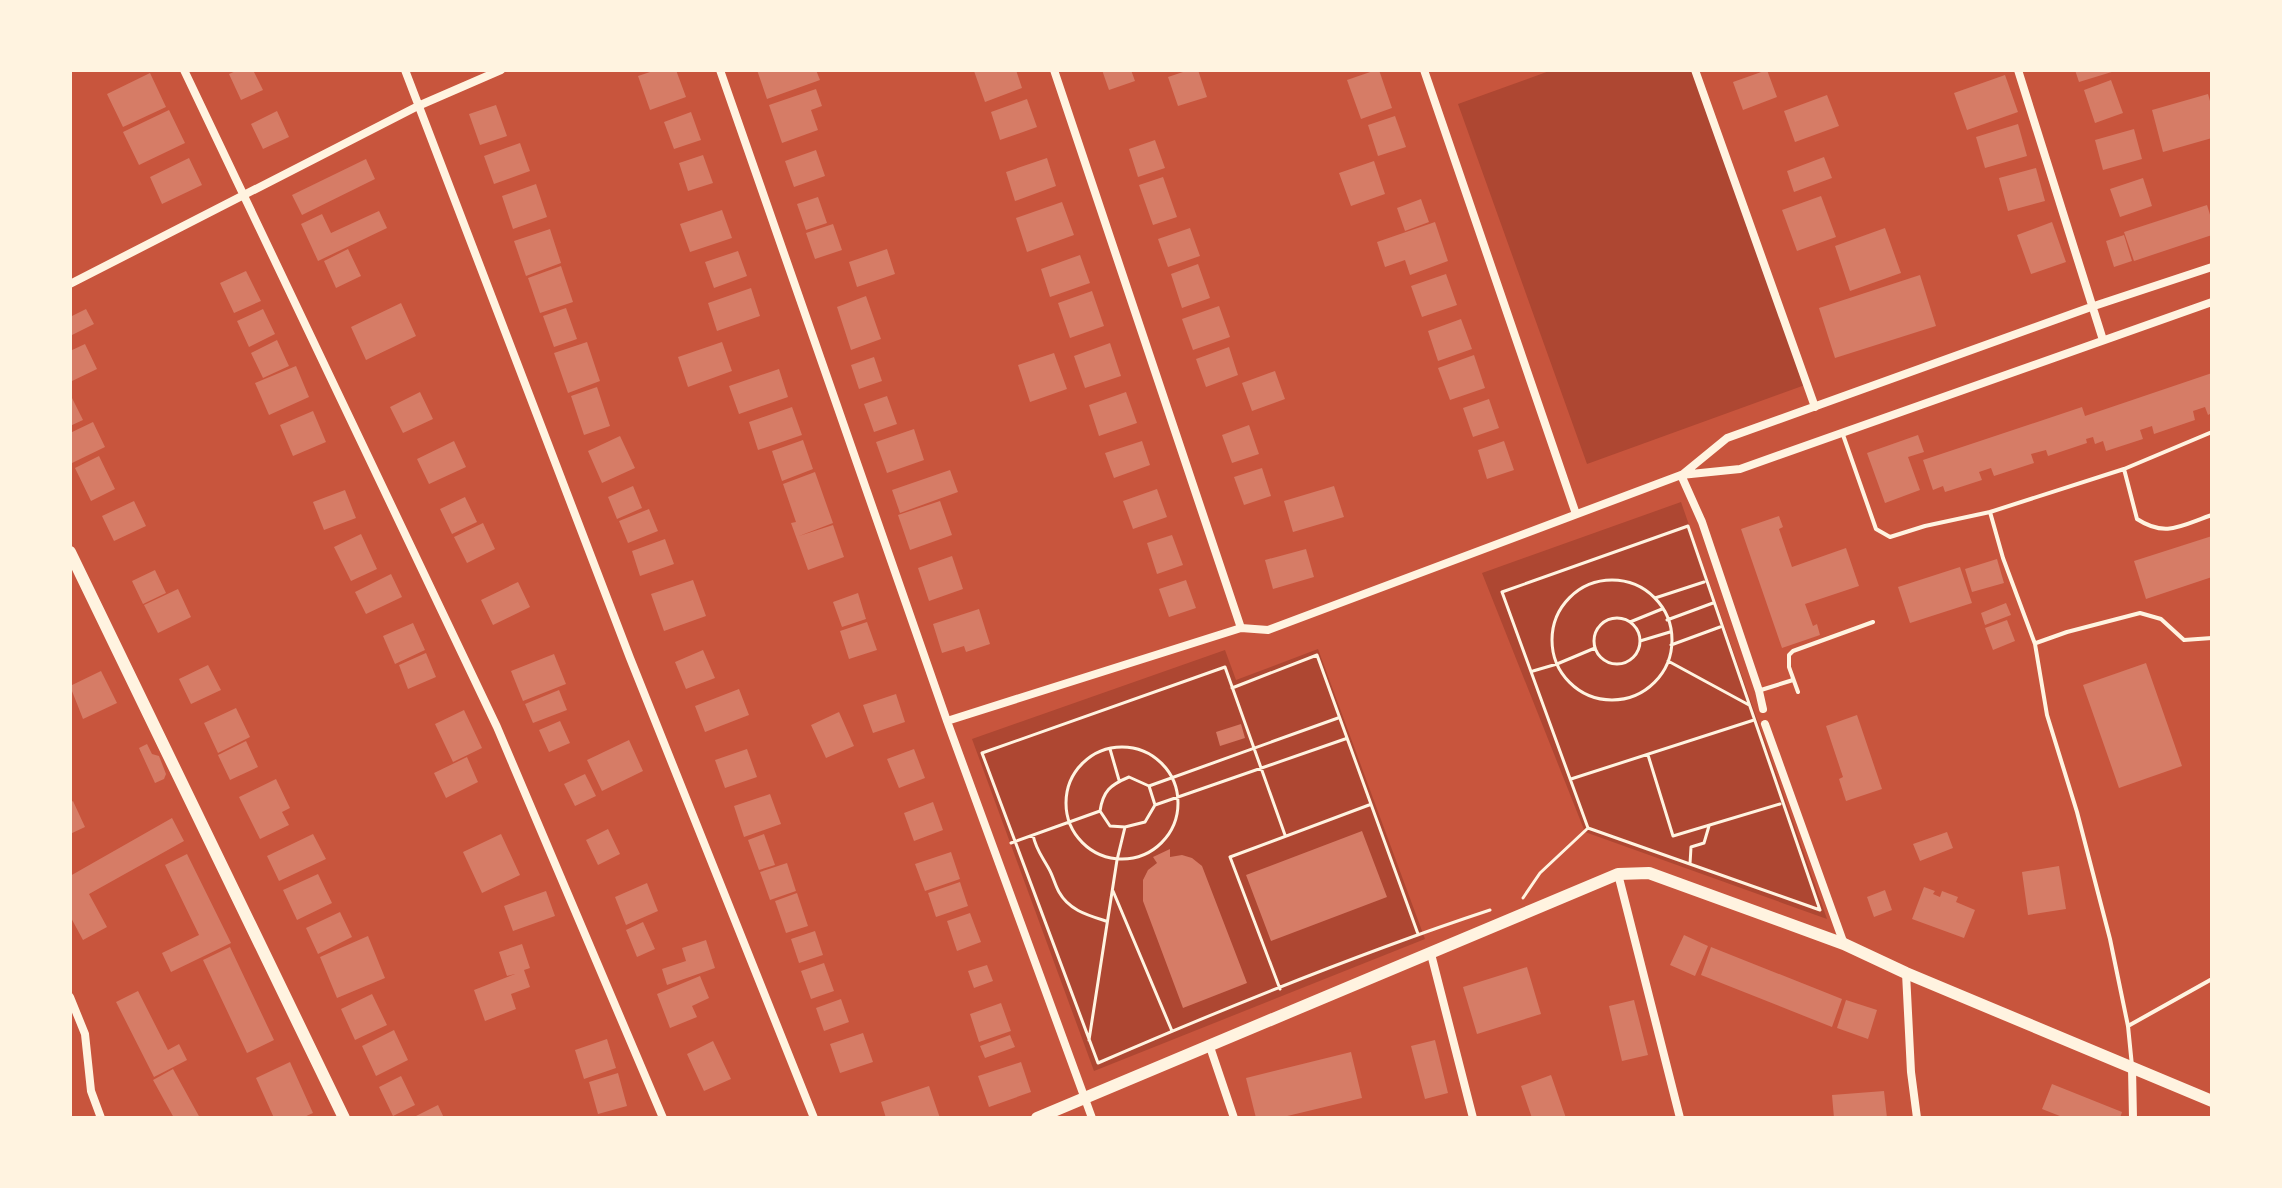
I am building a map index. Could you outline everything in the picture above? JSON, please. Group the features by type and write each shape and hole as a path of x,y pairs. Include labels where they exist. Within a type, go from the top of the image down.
{"main road":[{"path":"70,552 344,1118"},
{"path":"1037,1118 1618,874 1649,873 1844,944 2212,1101"}],"street":[{"path":"184,70 497,727 663,1118"},
{"path":"405,70 630,658 814,1118"},
{"path":"70,284 418,106 501,70"},
{"path":"720,70 947,721 1092,1118"},
{"path":"1054,70 1241,628"},
{"path":"1424,70 1576,514"},
{"path":"1695,70 1815,407"},
{"path":"2018,70 2103,340"},
{"path":"1681,475 1727,438 2091,307 2212,267"},
{"path":"947,721 1241,628 1268,630 1681,475 1740,469 2212,302"},
{"path":"1681,475 1702,522 1763,709"},
{"path":"1765,724 1844,944"},
{"path":"1618,874 1680,1118"},
{"path":"1431,954 1473,1118"},
{"path":"1906,973 1911,1072 1917,1118"},
{"path":"70,997 85,1034 91,1091 101,1118"},
{"path":"1209,1044 1234,1118"},
{"path":"2132,1068 2133,1118"}],"lane":[{"path":"1842,431 1876,529 1890,537 1990,512 2124,469 2212,432"},
{"path":"2124,469 2137,519 2152,529 2169,529 2212,515"},
{"path":"1990,512 2003,558 2035,644 2047,715 2077,812 2110,939 2128,1026 2132,1068"},
{"path":"2035,644 2067,632 2140,613 2161,619 2184,640 2212,638"},
{"path":"1798,692 1789,655 1793,651 1873,622"},
{"path":"1759,691 1793,680"},
{"path":"2128,1026 2212,979"}],"path":[{"path":"1688,526 1820,910 1588,828 1502,592 1688,526"},
{"path":"1612,581 1634,585 1655,598 1667,620 1671,645 1668,661 1646,689 1623,699 1610,700 1584,694 1564,676 1557,664 1552,638 1554,625 1559,612 1577,592 1588,585 1612,581"},
{"path":"1655,598 1706,581"},
{"path":"1667,620 1713,603"},
{"path":"1630,622 1662,609"},
{"path":"1617,618 1630,622 1636,627 1640,641 1636,655 1623,664 1605,662 1595,648 1594,639 1602,623 1617,618"},
{"path":"1671,645 1721,627"},
{"path":"1640,641 1670,632"},
{"path":"1533,671 1595,648"},
{"path":"1232,688 1317,655 1418,934"},
{"path":"1668,661 1750,706"},
{"path":"1285,835 1225,667 982,753 1098,1063 1418,934 1499,907"},
{"path":"1338,718 1149,786 1129,777 1111,785 1102,796 1100,811 1110,826 1125,827 1145,822 1155,805 1346,739"},
{"path":"1571,779 1754,720"},
{"path":"1127,747 1140,750 1161,763 1174,778 1178,797 1175,822 1162,843 1140,857 1117,860 1092,851 1075,834 1066,798 1074,775 1091,757 1110,749 1127,747"},
{"path":"1110,749 1120,781"},
{"path":"1648,755 1673,836 1784,803"},
{"path":"1149,786 1155,805"},
{"path":"1280,989 1230,857 1369,805"},
{"path":"1013,842 1100,811"},
{"path":"1690,864 1691,847 1704,843 1709,825"},
{"path":"1089,1041 1112,889 1125,827"},
{"path":"1523,899 1540,873 1588,828"},
{"path":"1033,835 1036,851 1067,904 1079,912 1107,921"},
{"path":"1112,889 1172,1031"}],"shaded area":[{"path":"1552,70 1692,70 1805,385 1587,464 1458,104"},
{"path":"1681,502 1827,919 1585,832 1482,573"},
{"path":"1318,649 1425,939 1094,1071 972,739 1225,650 1236,680"}],"building":[{"path":"238,70 253,70 263,90 241,100 229,74"},
{"path":"656,70 676,70 686,97 650,110 638,76"},
{"path":"757,70 816,70 820,80 767,99"},
{"path":"1016,70 1022,88 985,102 974,71"},
{"path":"1102,70 1131,70 1135,81 1109,90"},
{"path":"1198,70 1207,97 1178,106 1168,77"},
{"path":"1379,70 1392,108 1361,119 1347,80"},
{"path":"1767,70 1777,97 1743,110 1733,82"},
{"path":"2075,70 2115,70 2115,71 2079,82"},
{"path":"150,73 166,107 123,127 107,94"},
{"path":"2005,75 2018,112 1967,130 1954,93"},
{"path":"2111,80 2123,113 2095,123 2084,90"},
{"path":"816,89 822,106 811,110 818,130 782,143 769,105"},
{"path":"2208,94 2212,108 2212,138 2163,152 2152,110"},
{"path":"1827,95 1839,126 1795,142 1784,111"},
{"path":"1027,99 1037,127 1000,140 991,112"},
{"path":"496,105 507,136 480,145 469,114"},
{"path":"169,110 185,143 139,165 123,132"},
{"path":"277,111 289,137 263,149 251,124"},
{"path":"691,112 701,140 674,149 664,122"},
{"path":"1395,116 1406,147 1378,156 1368,125"},
{"path":"2018,124 2027,156 1985,168 1976,137"},
{"path":"2134,129 2142,159 2103,170 2095,140"},
{"path":"1155,140 1165,168 1138,177 1129,149"},
{"path":"520,143 530,171 494,184 484,156"},
{"path":"816,150 825,176 794,187 785,161"},
{"path":"703,155 713,183 688,191 679,163"},
{"path":"1824,157 1832,178 1794,192 1787,171"},
{"path":"189,158 202,185 162,204 150,177"},
{"path":"1047,158 1056,186 1015,201 1006,172"},
{"path":"366,159 375,179 302,215 292,195"},
{"path":"1374,161 1385,194 1351,206 1339,173"},
{"path":"2036,168 2045,201 2008,211 1999,178"},
{"path":"1163,177 1177,217 1153,225 1139,185"},
{"path":"2143,178 2152,206 2120,217 2110,189"},
{"path":"536,184 547,217 513,229 502,196"},
{"path":"1821,196 1836,237 1797,251 1782,210"},
{"path":"818,197 827,223 806,230 797,204"},
{"path":"1421,199 1429,222 1405,231 1397,208"},
{"path":"1062,202 1074,235 1027,252 1016,218"},
{"path":"2207,205 2212,235 2134,261 2124,232"},
{"path":"722,210 732,238 690,252 680,224"},
{"path":"379,211 387,228 318,261 301,224 322,214 331,233"},
{"path":"1435,222 1448,261 1410,275 1405,260 1385,267 1377,242"},
{"path":"2052,222 2066,262 2031,274 2017,235"},
{"path":"833,224 842,250 815,259 806,233"},
{"path":"1190,228 1200,256 1168,267 1158,239"},
{"path":"1885,228 1901,273 1850,291 1835,246"},
{"path":"550,229 561,263 526,276 514,241"},
{"path":"2124,235 2132,261 2114,267 2106,241"},
{"path":"348,249 361,276 336,288 324,261"},
{"path":"887,249 895,274 857,287 849,262"},
{"path":"738,251 747,276 714,288 705,262"},
{"path":"1080,255 1090,283 1050,297 1041,269"},
{"path":"1198,264 1210,298 1182,308 1171,274"},
{"path":"561,266 573,302 540,313 528,278"},
{"path":"246,271 261,301 234,313 220,283"},
{"path":"1446,274 1457,305 1422,317 1411,286"},
{"path":"1920,275 1936,326 1835,358 1819,308"},
{"path":"751,288 760,316 717,331 708,303"},
{"path":"1092,291 1104,326 1070,338 1058,303"},
{"path":"866,296 881,339 851,350 837,307"},
{"path":"401,303 416,336 366,360 351,327"},
{"path":"1219,306 1230,337 1193,350 1182,319"},
{"path":"566,308 577,339 554,347 543,316"},
{"path":"86,309 94,324 70,336 70,317"},
{"path":"263,309 275,334 249,347 237,321"},
{"path":"1461,319 1472,349 1438,361 1428,331"},
{"path":"277,340 289,366 263,378 251,353"},
{"path":"587,342 600,381 568,393 554,353"},
{"path":"722,342 732,371 688,387 678,357"},
{"path":"1110,343 1121,376 1085,388 1074,356"},
{"path":"85,344 97,369 70,382 70,351"},
{"path":"1229,347 1238,375 1206,387 1196,359"},
{"path":"1054,353 1067,389 1030,402 1018,365"},
{"path":"1474,355 1485,388 1450,400 1438,368"},
{"path":"874,357 882,381 859,389 851,365"},
{"path":"296,366 309,397 269,415 255,383"},
{"path":"779,369 788,397 739,414 729,386"},
{"path":"1275,371 1285,399 1252,411 1242,383"},
{"path":"2212,373 2212,413 2208,415 2205,407 2193,411 2195,420 2154,434 2152,426 2140,430 2143,439 2106,451 2103,441 2095,444 2093,437 2086,439 2087,443 2048,456 2046,450 2031,454 2034,463 1994,476 1991,468 1979,472 1982,480 1945,492 1943,486 1933,490 1923,460 2082,407 2085,416"},
{"path":"597,387 610,426 584,435 571,396"},
{"path":"420,392 433,419 403,433 390,407"},
{"path":"1126,392 1137,423 1099,436 1089,405"},
{"path":"887,396 897,424 874,432 864,404"},
{"path":"70,399 83,420 70,426"},
{"path":"1489,399 1499,428 1473,437 1463,408"},
{"path":"792,407 802,435 758,450 749,422"},
{"path":"313,411 326,442 293,456 280,425"},
{"path":"93,422 105,447 72,463 70,433"},
{"path":"1249,425 1259,454 1232,463 1222,435"},
{"path":"914,429 924,460 887,473 876,442"},
{"path":"1918,435 1924,452 1908,457 1920,490 1885,503 1867,453"},
{"path":"620,436 635,468 602,483 588,451"},
{"path":"803,440 813,469 782,481 772,451"},
{"path":"454,441 466,467 429,484 417,459"},
{"path":"1142,441 1150,465 1114,478 1105,453"},
{"path":"1504,441 1514,470 1487,479 1478,450"},
{"path":"99,456 115,489 91,501 75,468"},
{"path":"1262,468 1271,496 1244,505 1234,477"},
{"path":"950,470 958,492 900,513 892,490"},
{"path":"815,472 833,523 799,536 833,525 844,557 808,570 791,523 796,522 783,484"},
{"path":"633,486 642,508 617,519 608,497"},
{"path":"1334,486 1344,517 1293,532 1284,501"},
{"path":"1157,489 1167,517 1133,529 1123,501"},
{"path":"345,490 356,518 324,530 313,502"},
{"path":"465,497 477,522 452,534 440,509"},
{"path":"134,501 146,526 114,541 102,516"},
{"path":"940,501 952,535 910,550 898,515"},
{"path":"649,509 658,531 628,543 619,521"},
{"path":"1779,516 1783,527 1779,529 1792,567 1846,548 1859,586 1805,604 1820,635 1782,648 1741,529"},
{"path":"483,523 495,549 467,563 454,537"},
{"path":"361,534 377,569 351,581 334,547"},
{"path":"1172,535 1183,565 1157,574 1147,543"},
{"path":"2212,536 2212,577 2146,599 2134,561"},
{"path":"665,539 674,564 640,576 632,551"},
{"path":"1306,549 1314,577 1273,589 1265,560"},
{"path":"952,556 963,589 929,601 918,568"},
{"path":"1997,559 2004,583 1972,592 1965,569"},
{"path":"1960,567 1972,603 1910,623 1898,587"},
{"path":"155,570 166,593 143,604 132,581"},
{"path":"391,574 402,597 366,614 355,592"},
{"path":"693,580 706,616 664,631 651,594"},
{"path":"1186,580 1196,608 1169,617 1159,589"},
{"path":"518,582 530,607 493,625 481,600"},
{"path":"178,589 191,617 158,633 144,605"},
{"path":"858,593 866,619 842,627 833,602"},
{"path":"2006,603 2011,615 1985,625 1981,613"},
{"path":"979,609 990,644 966,652 964,646 942,653 933,624"},
{"path":"2007,620 2015,641 1993,650 1985,628"},
{"path":"867,622 877,650 849,659 840,631"},
{"path":"413,623 425,650 395,664 383,636"},
{"path":"703,650 715,678 686,689 675,662"},
{"path":"426,653 436,677 408,689 399,665"},
{"path":"554,654 566,684 523,701 511,671"},
{"path":"2146,663 2182,766 2119,788 2083,685"},
{"path":"208,665 221,690 191,704 179,679"},
{"path":"101,671 117,703 83,719 70,686"},
{"path":"739,689 749,715 705,732 695,706"},
{"path":"559,690 567,710 533,723 525,704"},
{"path":"896,694 905,722 873,733 863,705"},
{"path":"236,708 250,737 218,753 204,723"},
{"path":"464,710 482,748 453,762 435,724"},
{"path":"839,712 854,746 826,758 811,725"},
{"path":"1857,715 1882,789 1846,801 1839,779 1843,777 1826,726"},
{"path":"560,721 570,743 549,752 539,730"},
{"path":"1241,724 1245,738 1220,746 1216,732"},
{"path":"629,740 643,771 602,791 587,760"},
{"path":"246,741 258,767 230,780 218,755"},
{"path":"147,744 152,754 159,756 166,774 164,779 155,783 139,748"},
{"path":"747,749 757,777 725,788 715,760"},
{"path":"914,749 925,778 899,788 887,759"},
{"path":"467,757 478,782 446,798 434,773"},
{"path":"585,774 596,796 575,806 564,784"},
{"path":"276,779 290,808 282,812 289,825 260,839 239,797"},
{"path":"770,794 781,824 744,837 734,806"},
{"path":"73,801 85,827 70,834 70,803"},
{"path":"933,802 943,830 914,841 904,813"},
{"path":"172,818 184,841 89,894 107,927 83,940 70,916 70,876"},
{"path":"608,829 620,854 598,865 586,840"},
{"path":"1362,831 1387,897 1271,941 1246,875"},
{"path":"1947,832 1953,848 1920,861 1913,844"},
{"path":"313,834 326,859 279,881 267,856"},
{"path":"501,834 520,875 482,893 463,852"},
{"path":"764,834 775,865 759,870 748,840"},
{"path":"1170,849 1170,857 1182,855 1202,866 1247,983 1183,1008 1143,901 1143,880 1148,870 1157,863 1153,857"},
{"path":"951,852 960,879 925,891 915,864"},
{"path":"187,854 231,943 171,972 162,953 199,935 165,865"},
{"path":"787,863 796,891 770,900 760,872"},
{"path":"2059,866 2066,909 2028,915 2022,872"},
{"path":"318,874 332,903 297,920 283,890"},
{"path":"960,882 968,906 936,917 928,893"},
{"path":"647,883 658,911 626,925 615,897"},
{"path":"1924,887 1935,891 1933,894 1940,897 1942,891 1958,897 1956,902 1975,910 1964,938 1912,919"},
{"path":"1885,890 1892,910 1874,917 1867,897"},
{"path":"546,891 555,916 513,931 504,906"},
{"path":"797,893 808,926 786,933 775,901"},
{"path":"340,912 352,937 318,954 306,928"},
{"path":"970,913 981,942 957,951 947,921"},
{"path":"643,922 655,949 637,957 626,930"},
{"path":"815,931 823,955 799,963 791,939"},
{"path":"1684,935 1708,946 1695,976 1670,965"},
{"path":"368,936 385,978 337,998 320,957"},
{"path":"706,940 715,968 667,985 662,969 686,961 682,948"},
{"path":"522,944 530,968 524,970 530,987 511,994 516,1009 485,1021 474,990 515,974 507,976 499,952"},
{"path":"230,947 274,1040 247,1053 203,960"},
{"path":"1711,947 1842,999 1832,1027 1701,975"},
{"path":"824,963 834,991 811,999 801,971"},
{"path":"987,965 993,981 974,988 968,971"},
{"path":"1527,967 1541,1014 1477,1034 1463,987"},
{"path":"700,976 709,998 692,1006 697,1017 670,1028 657,994"},
{"path":"138,991 168,1050 179,1044 187,1060 154,1077 116,1002"},
{"path":"372,994 387,1025 355,1040 341,1009"},
{"path":"841,999 849,1022 824,1031 816,1008"},
{"path":"1634,1000 1648,1055 1622,1061 1609,1006"},
{"path":"1846,1000 1877,1010 1868,1039 1837,1028"},
{"path":"1001,1003 1011,1031 979,1042 970,1014"},
{"path":"394,1030 408,1060 376,1076 362,1046"},
{"path":"863,1033 873,1062 840,1073 830,1044"},
{"path":"1010,1035 1015,1047 985,1058 980,1046"},
{"path":"607,1039 616,1068 584,1079 575,1050"},
{"path":"1435,1040 1448,1093 1425,1099 1411,1046"},
{"path":"713,1041 731,1079 704,1091 687,1054"},
{"path":"1351,1052 1362,1098 1279,1118 1256,1118 1246,1078"},
{"path":"290,1062 313,1113 302,1118 274,1118 256,1078"},
{"path":"1021,1062 1031,1092 989,1107 978,1076"},
{"path":"173,1069 200,1118 174,1118 153,1080"},
{"path":"618,1073 627,1106 598,1114 589,1082"},
{"path":"1551,1075 1566,1118 1532,1118 1521,1086"},
{"path":"401,1076 415,1105 393,1116 379,1087"},
{"path":"2052,1084 2122,1112 2120,1118 2065,1118 2042,1109"},
{"path":"929,1086 940,1118 886,1118 881,1102"},
{"path":"1884,1091 1887,1118 1834,1118 1832,1095"},
{"path":"438,1105 444,1118 412,1118"}]}
